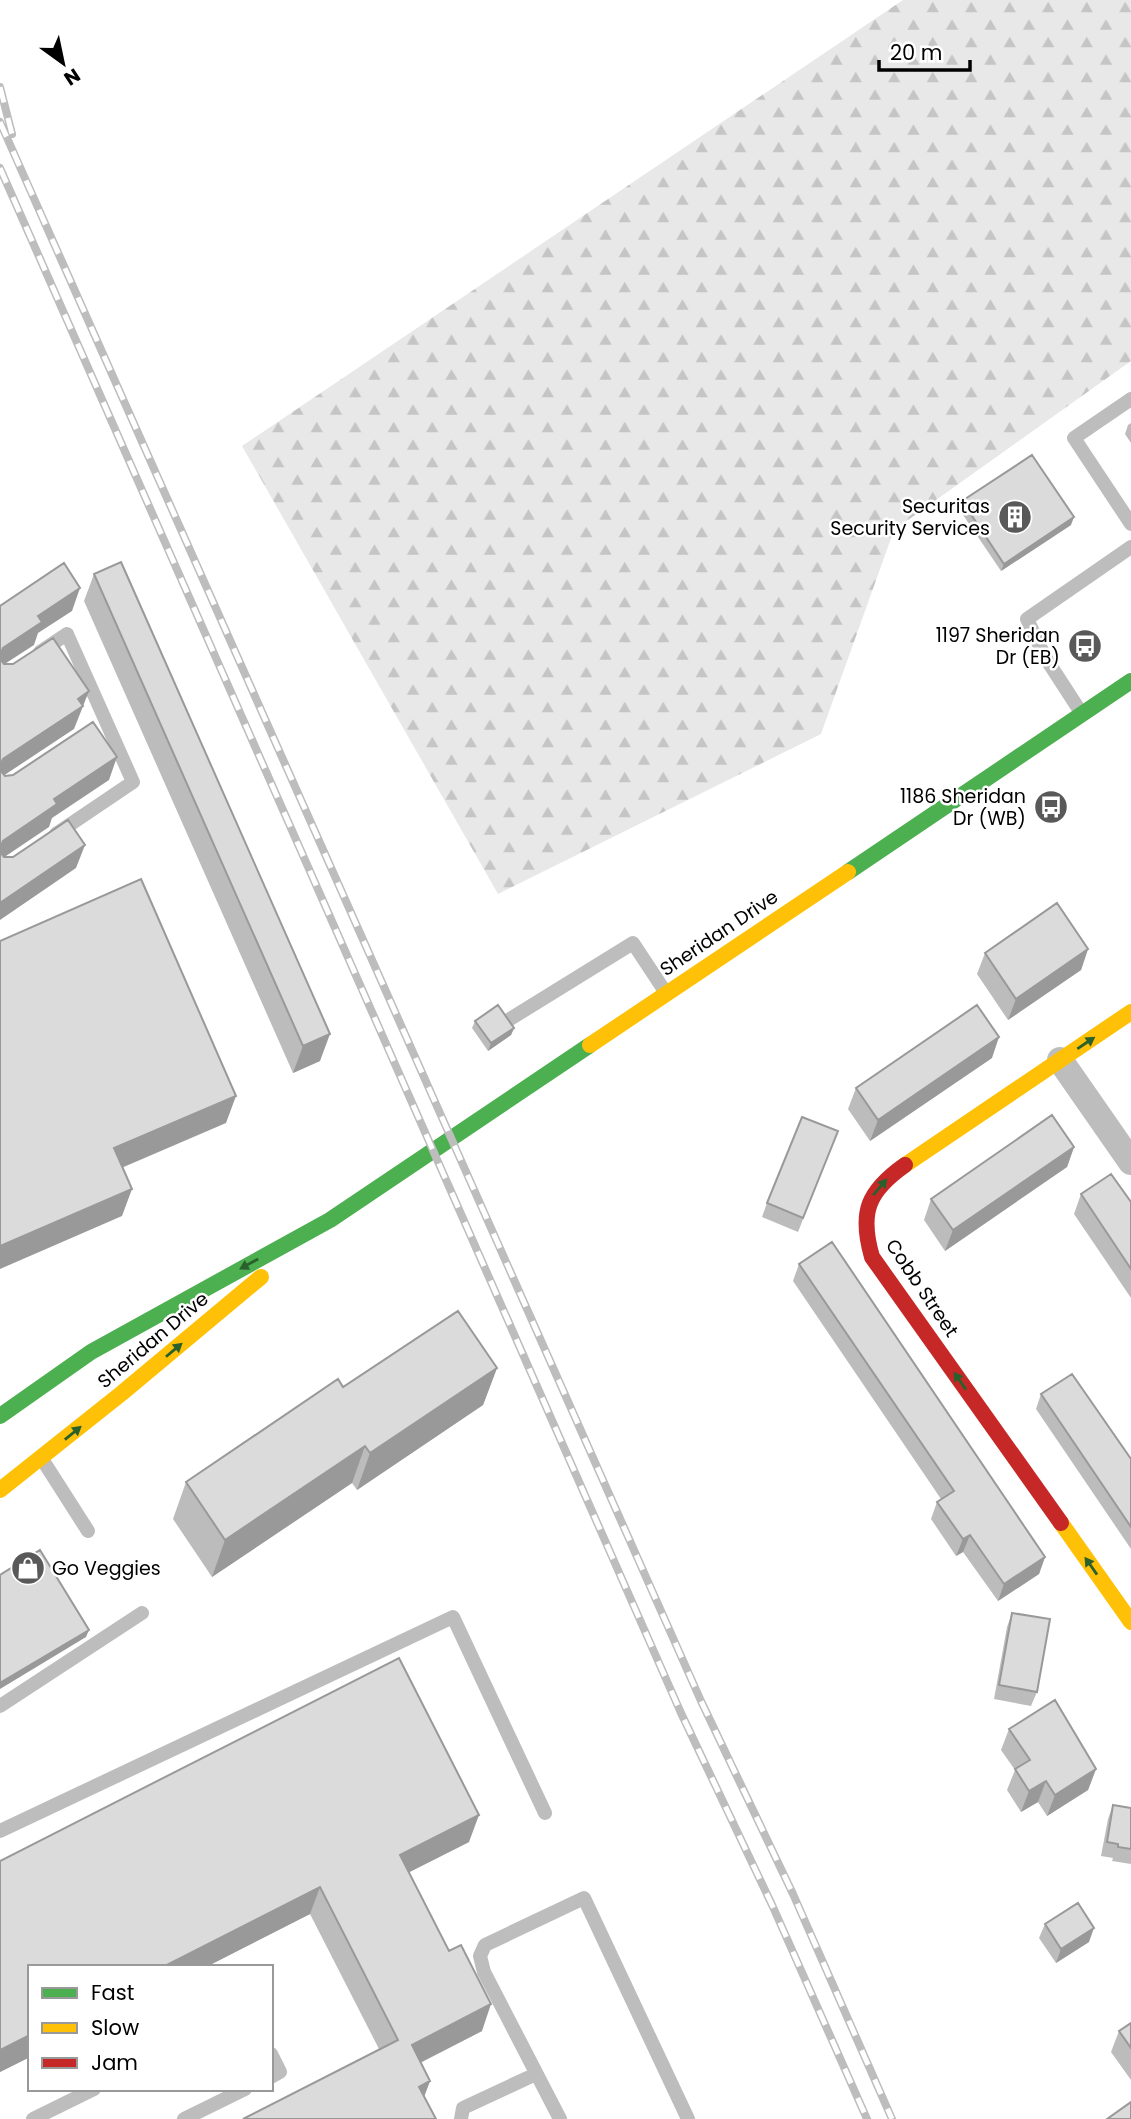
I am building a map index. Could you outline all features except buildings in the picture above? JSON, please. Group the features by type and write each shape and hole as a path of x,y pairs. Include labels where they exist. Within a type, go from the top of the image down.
{"main road":[{"name":"Sheridan Drive","path":"0,1415 91,1352 330,1220 1131,681"},
{"name":"Cobb Street","path":"1131,1012 884,1180 871,1198 865,1216 865,1236 872,1257 1131,1622"},
{"name":"Sheridan Drive","path":"0,1490 330,1220"}],"street":[{"path":"1060,1060 1131,1162"}],"lane":[{"path":"1131,399 1074,438 1131,524"},
{"path":"1082,714 1045,657 1027,619 1131,547"},
{"path":"22,664 67,634 100,723 133,782 44,842"},
{"path":"510,1019 633,943 666,993"},
{"path":"42,1458 88,1531"},
{"path":"0,1706 142,1613"},
{"path":"0,1832 453,1617 544,1813"},
{"path":"560,2119 484,1972 480,1956 485,1945 584,1898 688,2119"},
{"path":"273,2058 281,2072 273,2076"},
{"path":"461,2119 463,2108 536,2074"},
{"path":"33,2119 90,2091"},
{"path":"184,2119 241,2091"}],"green space":[{"path":"903,0 1131,0 1131,361 894,530 821,734 498,894 242,446"}],"railway":[{"path":"0,87 12,134"},
{"path":"0,122 701,1701 793,1894 892,2119"},
{"path":"0,168 681,1713 773,1907 867,2119"}],"traffic: fast":[{"path":"848,872 1131,681"},
{"path":"0,1416 91,1352 330,1220 590,1045"}],"traffic: slow":[{"path":"590,1045 848,872"},
{"path":"905,1165 1131,1012"},
{"path":"0,1490 261,1277"},
{"path":"1061,1523 1131,1622"}],"traffic: jam":[{"path":"905,1165 882,1184 870,1204 866,1227 872,1257 1061,1523"}],"place":[{"name":"Securitas Security Services","path":"1015,517"},
{"name":"1197 Sheridan Dr (EB)","path":"1085,646"},
{"name":"1186 Sheridan Dr (WB)","path":"1051,807"},
{"name":"Go Veggies","path":"28,1568"}]}
